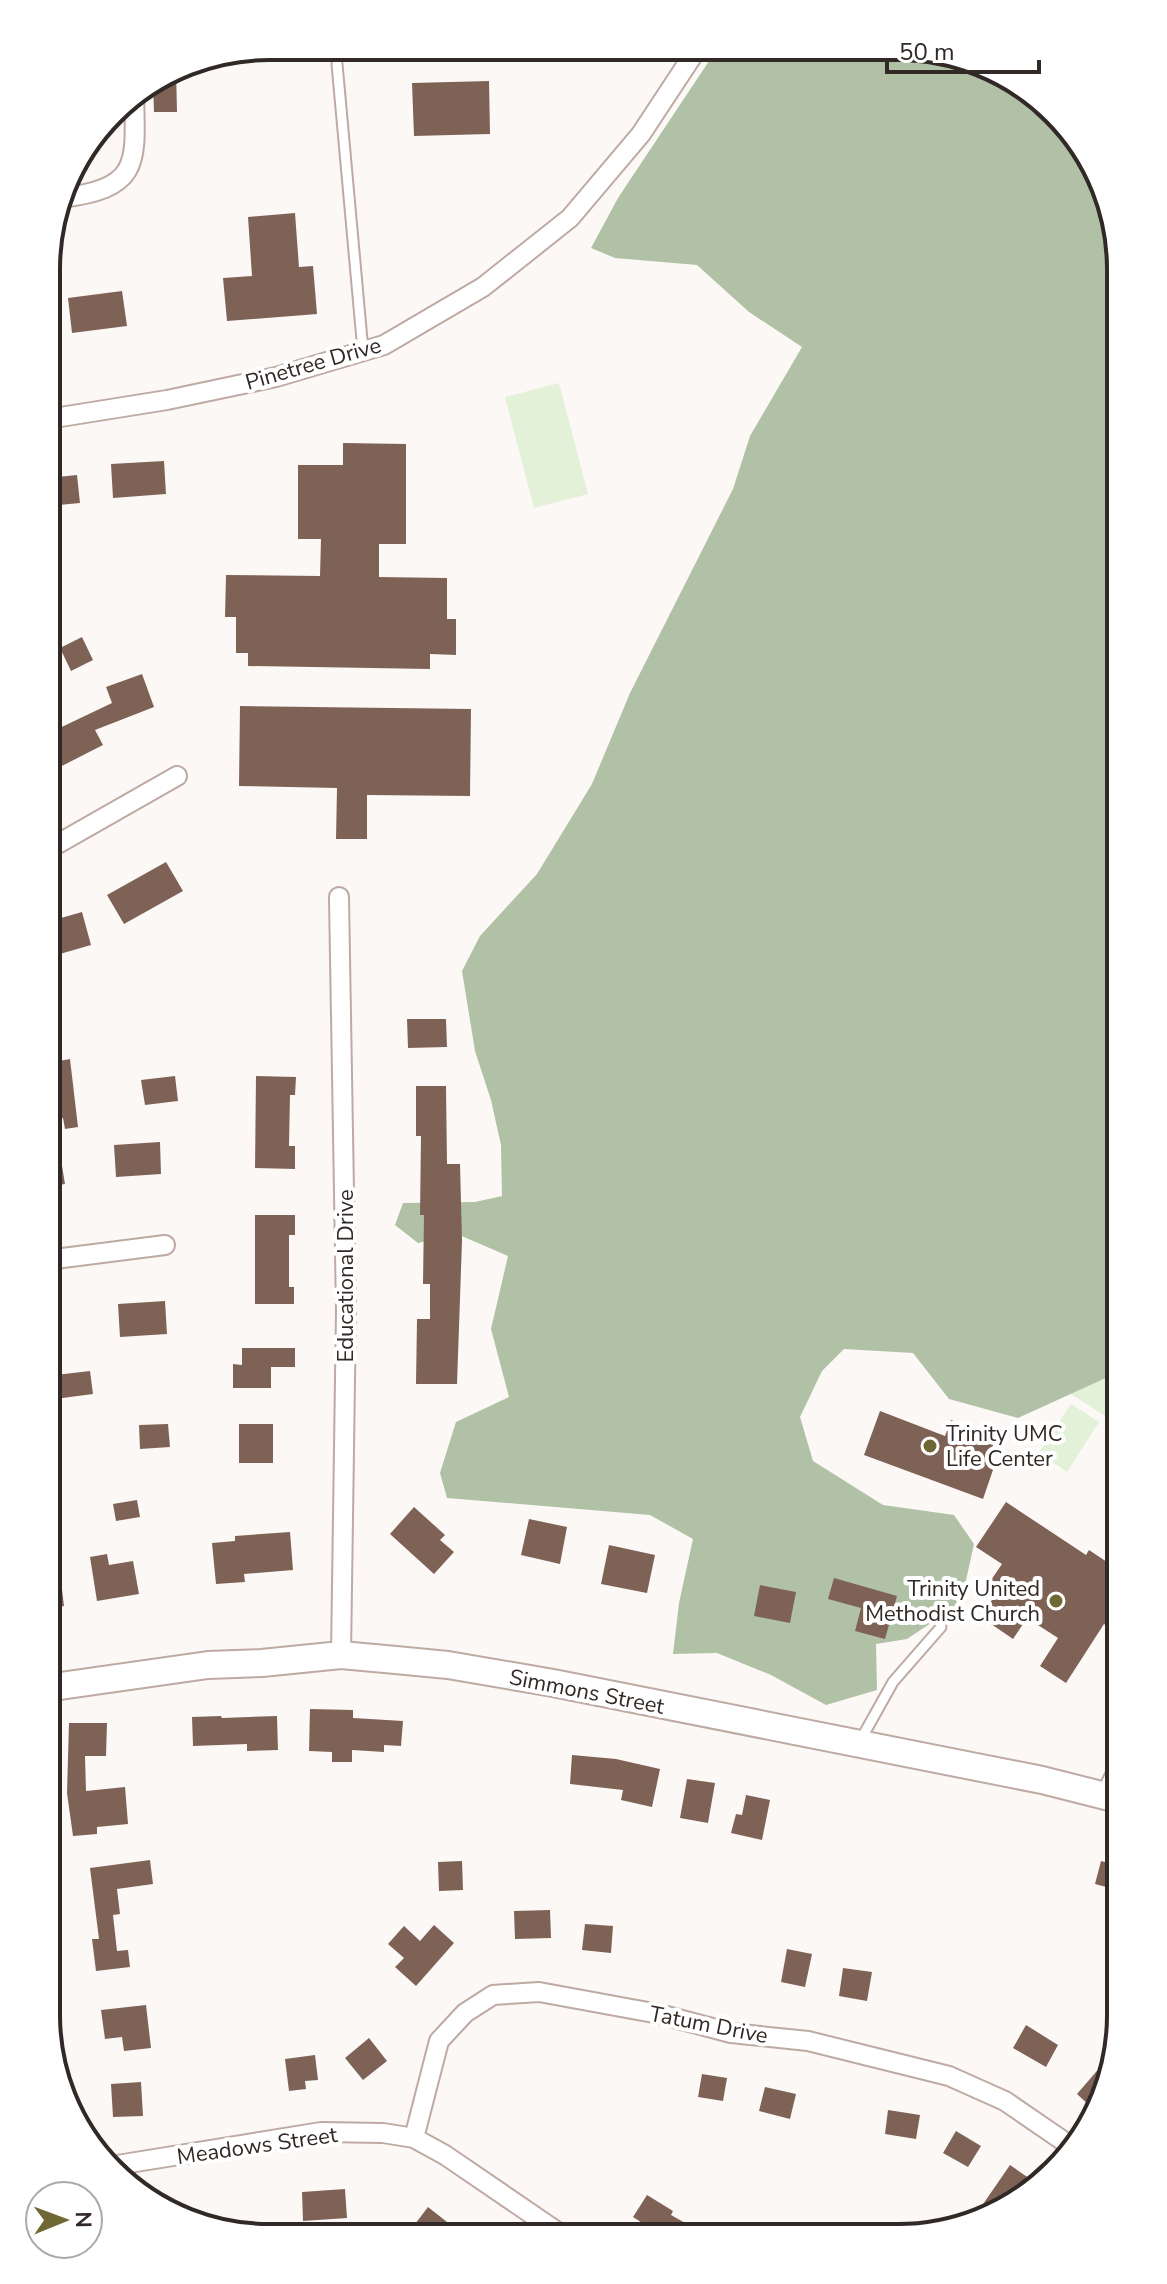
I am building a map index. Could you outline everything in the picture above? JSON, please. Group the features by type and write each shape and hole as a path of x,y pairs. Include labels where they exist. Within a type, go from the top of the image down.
{"street":[{"name":"Pinetree Drive","path":"60,417 167,400 276,377 384,345 483,287 570,218 641,134 690,60"},
{"path":"73,197 117,184 133,163 134,110"},
{"path":"60,843 177,776"},
{"name":"Educational Drive","path":"339,897 346,1311 341,1655"},
{"path":"60,1258 165,1245"},
{"name":"Simmons Street","path":"60,1686 208,1665 341,1655 448,1665 1042,1780 1107,1796"},
{"name":"Tatum Drive","path":"414,2138 439,2041 465,2013 493,1995 539,1992 659,2014 731,2033 808,2041 949,2076 1005,2101 1064,2142"},
{"name":"Meadows Street","path":"122,2164 321,2132 383,2133 414,2138 445,2155 546,2224"}],"lane":[{"path":"337,64 363,351"},
{"path":"858,1744 893,1682 941,1627"}],"green space":[{"path":"710,60 911,60 965,71 990,82 1014,95 1055,131 1072,153 1096,202 1107,256 1107,1377 1018,1418 949,1399 913,1353 844,1349 822,1371 800,1417 813,1461 883,1505 954,1515 974,1544 961,1603 907,1639 876,1644 877,1690 826,1705 771,1675 717,1653 673,1654 679,1603 693,1539 650,1515 447,1498 440,1473 456,1422 509,1397 491,1329 508,1256 457,1234 418,1243 395,1225 403,1203 475,1202 502,1196 501,1145 475,1051 462,971 480,936 537,874 592,784 630,693 733,489 750,436 802,347 749,312 697,265 615,258 591,248 618,198"},
{"path":"559,383 588,494 534,508 505,397"},
{"path":"1107,1333 1107,1417 1063,1389"},
{"path":"1071,1404 1099,1422 1067,1472 1039,1453"}],"building":[{"path":"489,81 490,134 414,136 412,83"},
{"path":"176,82 177,112 154,112 153,95"},
{"path":"295,213 299,267 313,266 317,314 227,321 223,278 252,276 248,217"},
{"path":"122,291 127,326 72,333 68,298"},
{"path":"343,443 406,444 406,544 379,544 379,577 447,578 447,619 456,619 456,655 430,654 430,669 248,666 248,653 236,653 236,617 225,617 226,575 320,576 321,539 298,539 298,465 343,465"},
{"path":"164,461 166,494 113,498 111,464"},
{"path":"77,475 80,503 60,505 60,477"},
{"path":"82,637 93,660 71,671 60,648"},
{"path":"142,674 154,707 95,730 103,745 60,767 60,728 112,703 106,687"},
{"path":"240,706 471,709 470,796 367,795 367,839 336,839 337,788 239,786"},
{"path":"166,862 183,891 124,924 107,895"},
{"path":"82,912 91,945 60,954 60,918"},
{"path":"407,1019 446,1019 447,1047 408,1048"},
{"path":"70,1059 78,1127 65,1129 63,1118 60,1118 60,1061"},
{"path":"175,1076 178,1101 145,1105 141,1080"},
{"path":"256,1076 296,1077 295,1095 290,1095 289,1146 295,1146 295,1169 255,1168"},
{"path":"416,1086 446,1086 447,1164 460,1164 462,1241 457,1384 416,1384 417,1319 430,1319 430,1284 423,1284 424,1215 420,1215 421,1136 416,1136"},
{"path":"160,1142 161,1174 116,1177 114,1145"},
{"path":"60,1153 65,1184 60,1185"},
{"path":"255,1215 295,1215 295,1235 289,1235 289,1287 294,1287 294,1304 255,1304"},
{"path":"165,1301 167,1334 120,1337 118,1304"},
{"path":"242,1348 295,1348 295,1367 271,1367 271,1388 233,1388 233,1364 242,1365"},
{"path":"90,1371 93,1394 60,1398 60,1374"},
{"name":"Trinity UMC Life Center","path":"880,1411 945,1436 951,1420 996,1437 986,1464 994,1467 983,1499 864,1455"},
{"path":"168,1424 170,1447 140,1449 139,1425"},
{"path":"239,1424 273,1424 273,1463 239,1463"},
{"path":"137,1500 140,1517 116,1521 113,1504"},
{"name":"Trinity United Methodist Church","path":"1006,1502 1086,1555 1089,1550 1107,1562 1107,1626 1104,1624 1066,1683 1040,1666 1058,1638 1027,1618 1013,1639 981,1617 999,1589 989,1583 1002,1564 976,1547"},
{"path":"414,1507 445,1535 440,1540 454,1552 434,1574 390,1534"},
{"path":"529,1519 567,1527 560,1564 521,1555"},
{"path":"290,1532 293,1570 244,1574 245,1582 216,1584 212,1543 235,1541 235,1536"},
{"path":"609,1545 655,1555 647,1593 601,1584"},
{"path":"107,1554 109,1565 133,1561 139,1594 97,1601 90,1557"},
{"path":"60,1573 64,1606 60,1607"},
{"path":"834,1578 897,1596 885,1639 855,1631 861,1608 828,1599"},
{"path":"760,1585 796,1592 790,1623 754,1616"},
{"path":"310,1709 353,1710 353,1718 403,1721 401,1746 384,1745 384,1752 352,1750 352,1762 332,1762 332,1752 309,1751"},
{"path":"277,1716 278,1750 247,1751 247,1744 193,1746 192,1717"},
{"path":"69,1723 107,1723 106,1756 85,1756 86,1791 125,1787 128,1824 97,1827 97,1834 73,1836 67,1793"},
{"path":"572,1755 616,1759 660,1769 652,1807 621,1800 623,1790 570,1784"},
{"path":"687,1779 715,1783 708,1823 680,1818"},
{"path":"746,1795 770,1800 762,1840 731,1833 736,1814 742,1815"},
{"path":"150,1860 153,1884 117,1889 120,1914 113,1915 117,1951 128,1950 130,1967 96,1971 92,1939 99,1939 90,1868"},
{"path":"462,1861 463,1890 439,1891 438,1862"},
{"path":"1101,1861 1107,1862 1107,1887 1095,1884"},
{"path":"550,1910 551,1938 515,1939 514,1911"},
{"path":"585,1924 613,1926 611,1953 582,1950"},
{"path":"434,1925 454,1943 416,1986 395,1967 404,1958 388,1944 404,1926 420,1941"},
{"path":"787,1949 812,1954 805,1987 781,1982"},
{"path":"843,1968 872,1972 867,2001 839,1996"},
{"path":"146,2005 151,2048 124,2051 122,2037 105,2039 101,2010"},
{"path":"1026,2025 1058,2045 1046,2067 1013,2048"},
{"path":"369,2038 387,2061 363,2080 345,2058"},
{"path":"315,2055 318,2080 305,2081 306,2089 289,2091 285,2059"},
{"path":"1100,2068 1087,2103 1077,2094"},
{"path":"702,2074 727,2078 723,2101 698,2097"},
{"path":"141,2082 143,2116 113,2117 111,2084"},
{"path":"765,2087 796,2094 790,2119 759,2111"},
{"path":"888,2110 920,2115 916,2139 885,2134"},
{"path":"956,2131 981,2146 968,2167 943,2153"},
{"path":"1010,2165 1029,2178 1014,2189 982,2205"},
{"path":"345,2189 347,2218 303,2221 302,2192"},
{"path":"647,2195 687,2224 644,2224 633,2217"},
{"path":"428,2207 450,2224 415,2224"}],"place":[{"name":"Trinity UMC Life Center","path":"930,1446"},
{"name":"Trinity United Methodist Church","path":"1056,1601"}]}
